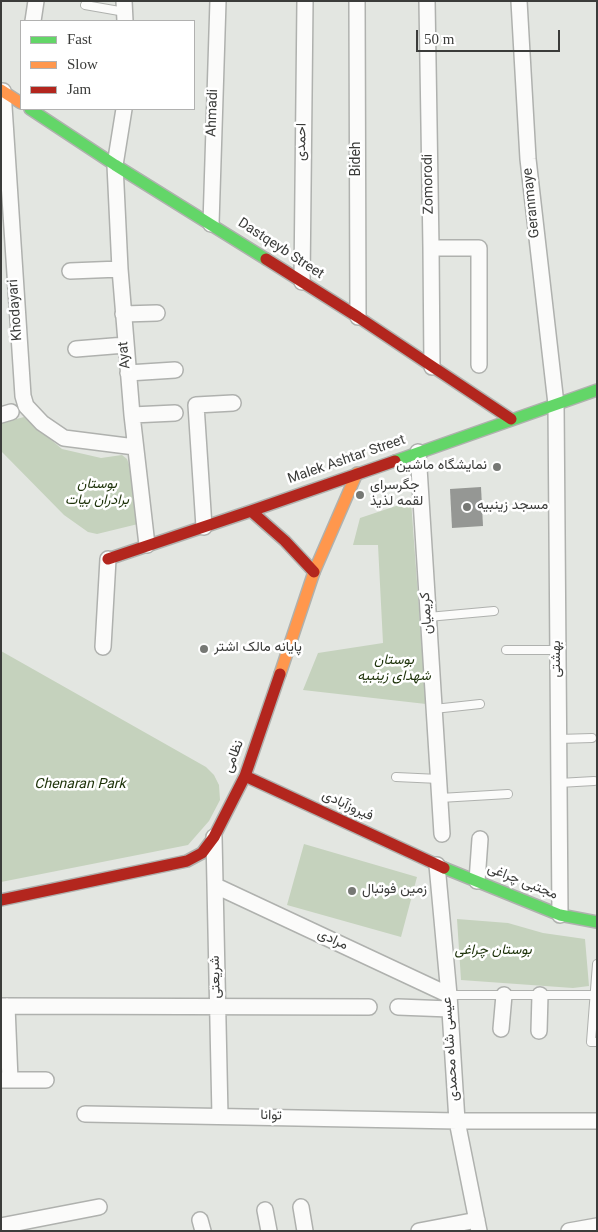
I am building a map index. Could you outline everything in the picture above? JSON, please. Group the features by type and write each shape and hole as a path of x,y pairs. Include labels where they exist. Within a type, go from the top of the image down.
{"street":[{"path":"33,20 36,1"},
{"name":"Ahmadi","path":"211,224 218,1"},
{"name":"احمدی","path":"302,282 305,1"},
{"name":"Bideh","path":"357,1 358,317"},
{"name":"Zomorodi","path":"427,1 432,248 432,367"},
{"name":"Geranmaye","path":"519,1 528,159 556,404"},
{"name":"Dastqeyb Street","path":"2,90 20,99"},
{"name":"Khodayari","path":"2,90 22,386 26,406 42,423 64,438 135,447"},
{"name":"Dastqeyb Street","path":"36,110 115,165 358,317 510,420"},
{"name":"Ayat","path":"124,110 115,165 120,269 135,447 147,545"},
{"path":"432,248 479,248 479,365"},
{"path":"70,271 120,269"},
{"path":"123,314 157,313"},
{"path":"76,348 126,345"},
{"path":"128,373 175,370"},
{"name":"Malek Ashtar Street","path":"108,559 597,390"},
{"path":"204,527 196,405 232,403"},
{"name":"بهشتی","path":"556,404 563,531 558,650 560,914"},
{"path":"132,415 175,413"},
{"name":"کریمیان","path":"418,452 442,834"},
{"name":"نظامی","path":"1,900 187,860 202,852 214,837 245,776 314,572 357,473"},
{"path":"251,511 285,541 314,572"},
{"path":"103,647 108,559"},
{"name":"فیروزآبادی","path":"245,776 437,865"},
{"name":"شریعتی","path":"214,837 220,1116"},
{"path":"477,881 480,839"},
{"name":"مجتبی چراغی","path":"437,865 560,914 597,922"},
{"name":"عیسی شاه محمدی","path":"437,865 450,1002 457,1121 478,1225"},
{"name":"مرادی","path":"216,886 450,1002"},
{"path":"501,1029 504,995"},
{"path":"539,1031 540,995"},
{"path":"398,1007 450,1002"},
{"path":"46,1080 6,1080 4,1006 369,1007"},
{"name":"توانا","path":"85,1114 457,1121 597,1121"},
{"path":"1,1226 100,1207"},
{"path":"301,1207 305,1231"},
{"path":"265,1210 269,1231"},
{"path":"419,1231 478,1225"},
{"path":"569,1231 597,1226"}],"lane":[{"path":"85,5 125,11"},
{"path":"428,617 494,611"},
{"path":"506,650 558,650"},
{"path":"434,709 480,704"},
{"path":"558,739 592,738"},
{"path":"396,776 439,779"},
{"path":"559,783 594,782"},
{"path":"440,798 508,794"},
{"path":"597,964 592,1042 597,1042"},
{"path":"450,1002 504,995 595,995"}],"green space":[{"name":"بوستان برادران بیات","path":"24,417 62,449 101,458 122,455 127,459 132,473 138,524 97,534 88,532 64,515 1,451 1,423"},
{"name":"بوستان شهدای زینبیه","path":"411,501 426,704 303,690 318,653 383,643 378,545 353,545 360,518"},
{"name":"Chenaran Park","path":"1,651 206,767 214,775 219,785 220,800 209,821 188,845 1,882"},
{"name":"زمین فوتبال","path":"304,844 417,877 401,937 287,905"},
{"name":"بوستان چراغی","path":"457,919 508,923 543,933 585,939 589,986 573,988 461,980"}],"building":[{"name":"مسجد زینبیه","path":"481,487 483,526 452,528 450,489"}],"traffic: fast":[{"path":"32,110 115,165 266,259"},
{"path":"395,461 597,390"},
{"path":"444,868 560,915 597,922"}],"traffic: slow":[{"path":"1,90 20,102"},
{"path":"280,674 314,572 357,473"}],"traffic: jam":[{"path":"266,259 358,317 511,419"},
{"path":"108,559 395,461"},
{"path":"251,511 285,541 314,572"},
{"path":"1,900 187,861 202,853 214,837 245,776 280,674"},
{"path":"245,776 444,868"}],"place":[{"name":"نمایشگاه ماشین","path":"497,467"},
{"name":"جگرسرای لقمه لذیذ","path":"360,495"},
{"name":"مسجد زینبیه","path":"467,507"},
{"name":"پایانه مالک اشتر","path":"204,649"},
{"name":"زمین فوتبال","path":"352,891"}]}
